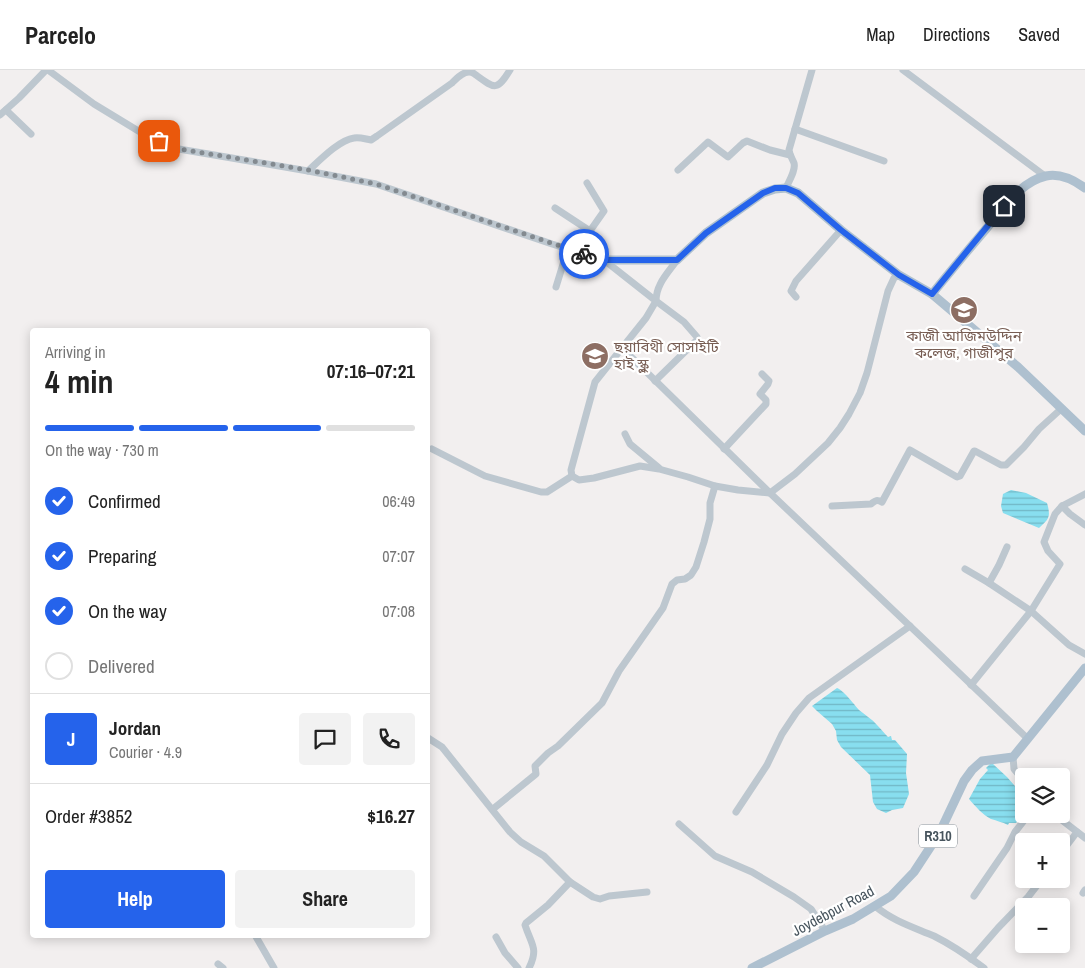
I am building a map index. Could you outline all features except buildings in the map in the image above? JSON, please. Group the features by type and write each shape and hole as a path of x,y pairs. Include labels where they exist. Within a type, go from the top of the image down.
{"main road":[{"path":"932,294 1004,206 1023,188 1038,178 1057,176 1070,179 1085,188"},
{"path":"604,260 677,260 706,233 763,193 775,188 786,188 798,193 841,230 899,275 932,294 1018,366 1085,432"},
{"path":"1013,757 1085,668"},
{"name":"Joydebpur Road","path":"752,968 852,919 890,896 917,867 939,834 964,781 972,770 982,761 1013,757"}],"street":[{"path":"32,134 3,113 47,70 94,104 145,135 173,148 308,170 376,184 604,260 684,322 697,337 697,340 655,382"},
{"path":"308,170 334,148 351,138 357,137 371,140 468,72 473,72 493,86 498,86 510,70"},
{"path":"786,188 794,169 789,150 812,70"},
{"path":"903,70 1045,176"},
{"path":"795,129 884,161"},
{"path":"678,170 708,142 728,157 747,141 790,155"},
{"path":"583,253 590,230 604,211 587,183"},
{"path":"555,208 590,230"},
{"path":"796,297 791,291 796,281 841,230"},
{"path":"556,288 568,248"},
{"path":"572,476 571,470 595,382 646,318 656,301 658,287 677,260"},
{"path":"572,476 579,480 594,478 640,466 688,476 715,486 770,493 795,474 828,443 849,414 860,393 867,373 892,280 899,275"},
{"path":"622,348 724,449 1028,740"},
{"path":"724,449 766,404 766,400 760,394 769,382 762,374"},
{"path":"832,506 871,504 877,500 883,501 910,450 957,477 960,476 974,451 1001,465 1006,465 1039,429 1062,409"},
{"path":"625,434 630,444 659,469"},
{"path":"432,449 485,476 541,492 547,492 572,476"},
{"path":"493,809 536,774 535,766 538,762 558,746 602,702 619,671 662,608 672,584 677,580 685,579 696,567 710,519 710,503 715,486"},
{"path":"972,685 1030,611 1060,564 1048,551 1044,542 1055,514 1062,506 1085,494"},
{"path":"1062,506 1085,525"},
{"path":"989,583 1007,547"},
{"path":"965,569 1030,611 1069,645 1085,654"},
{"path":"736,812 767,765 782,734 796,712 809,698 910,626"},
{"path":"430,739 442,747 510,832 521,842 544,856 570,882 593,897 600,899 609,896 647,892"},
{"path":"1013,757 1015,770"},
{"path":"974,896 1008,848 1015,832 1022,823"},
{"path":"1066,823 1085,838"},
{"path":"679,824 715,856 752,872 811,909 825,931"},
{"path":"1070,841 1077,832"},
{"path":"529,968 534,956 534,950 525,926 526,922 548,905 570,882"},
{"path":"971,958 1035,888"},
{"path":"875,906 898,921 945,942 984,968"},
{"path":"496,937 505,953 518,968"},
{"path":"257,938 272,965 264,968"}],"water":[{"path":"1011,490 1026,493 1047,503 1048,517 1039,528 1003,513 1001,506 1003,494"},
{"path":"837,688 888,737 891,736 892,740 895,740 907,754 906,773 909,794 903,808 886,813 877,809 873,802 870,775 841,747 832,724 812,706"},
{"path":"993,764 1015,786 1015,823 1009,823 1008,825 991,819 982,813 969,799 980,779 988,770 986,768"}],"way so far":[{"path":"159,141 173,148 308,170 376,184 584,254"}],"place":[{"name":"কাজী আজিমউদ্দিন কলেজ, গাজীপুর","path":"964,310"},
{"name":"ছয়াবিথী সোসাইটি হাই স্কুল","path":"595,356"}],"route":[{"path":"584,254 604,260 677,260 706,233 763,193 775,188 786,188 798,193 841,230 899,275 932,294 1004,206"}]}
